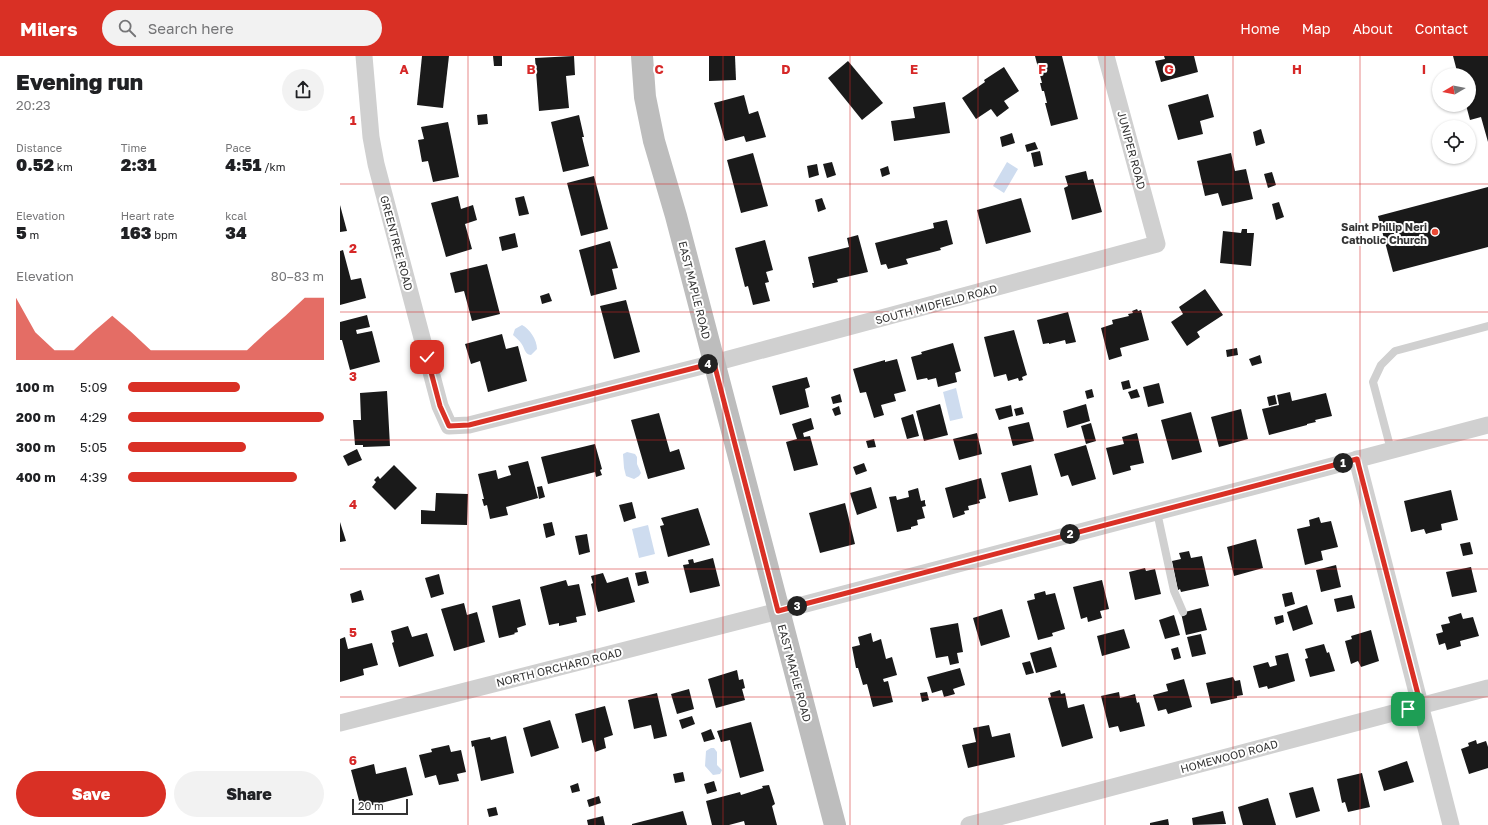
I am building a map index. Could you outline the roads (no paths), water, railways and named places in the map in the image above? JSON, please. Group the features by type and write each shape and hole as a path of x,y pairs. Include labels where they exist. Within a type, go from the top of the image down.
{"main road":[{"name":"EAST MAPLE ROAD","path":"642,56 645,97 654,141 676,216 835,825"}],"street":[{"name":"GREENTREE ROAD","path":"364,56 371,136 376,164 440,406 449,426"},
{"name":"JUNIPER ROAD","path":"1106,56 1157,244"},
{"name":"SOUTH MIDFIELD ROAD","path":"449,426 469,425 714,363 1157,244"},
{"name":"NORTH ORCHARD ROAD","path":"340,723 778,611 1488,425"},
{"path":"1357,459 1451,825"},
{"name":"HOMEWOOD ROAD","path":"969,825 1488,688"}],"lane":[{"path":"1390,450 1373,382 1381,365 1395,351 1488,326"},
{"path":"1158,512 1174,591 1183,612"}],"water":[{"path":"1007,162 1018,169 1004,193 993,186"},
{"path":"522,325 530,332 536,342 537,349 531,355 526,352 520,342 513,335 515,329"},
{"path":"956,388 963,418 950,421 943,392"},
{"path":"627,452 635,454 637,457 637,464 641,473 634,479 626,476 623,454"},
{"path":"648,525 655,554 639,558 632,529"},
{"path":"714,748 717,752 717,765 722,770 720,774 713,775 705,766 706,751"}],"place":[{"name":"Saint Philip Neri Catholic Church","path":"1435,232"}]}
